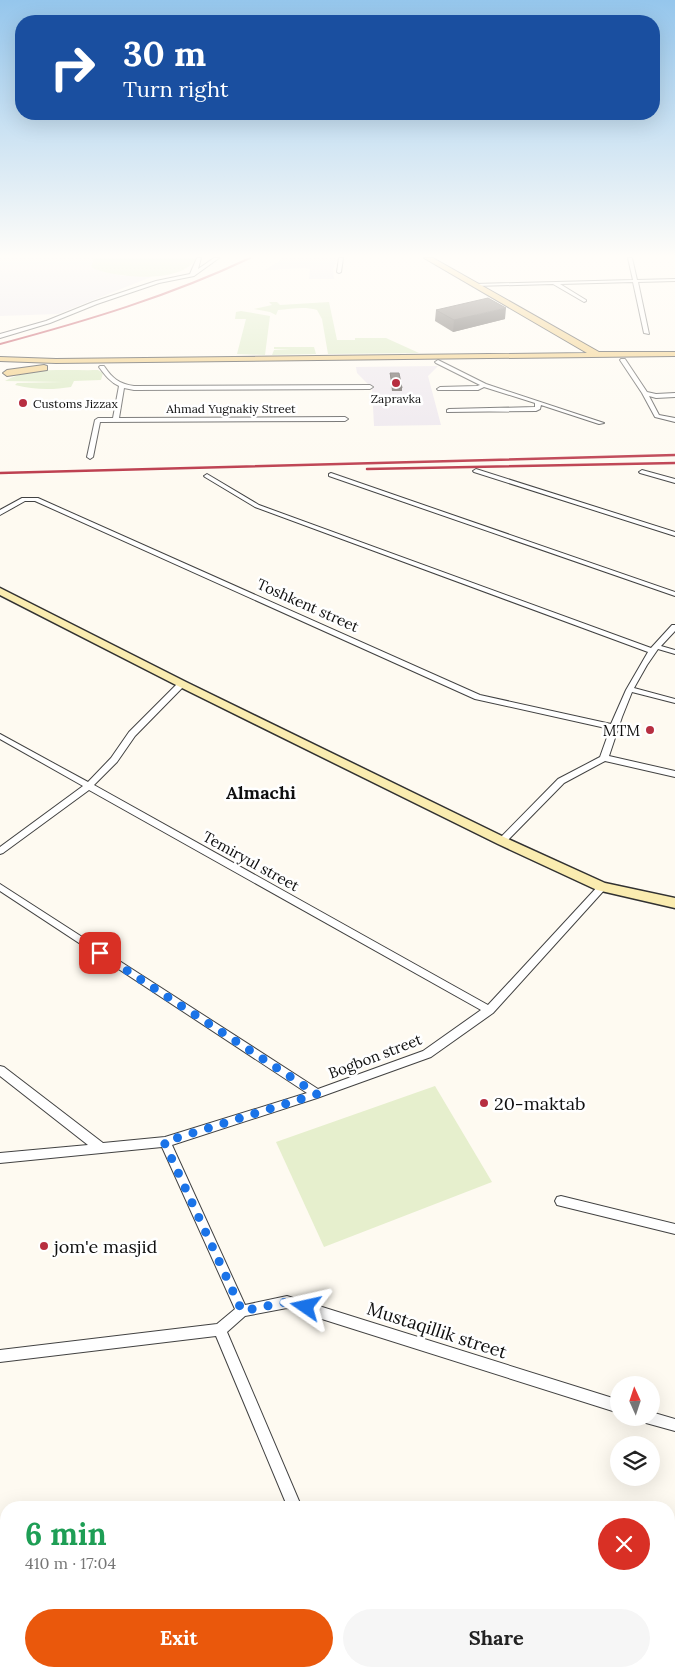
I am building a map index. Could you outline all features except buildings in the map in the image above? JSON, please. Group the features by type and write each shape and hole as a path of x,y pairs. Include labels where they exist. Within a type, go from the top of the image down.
{"main road":[{"path":"565,336 597,355"},
{"path":"553,356 566,350 568,338"},
{"path":"568,338 625,357"},
{"path":"40,354 42,359 56,361"},
{"path":"3,374 38,369 102,367 438,362 675,354"},
{"path":"2,359 56,361 597,355 675,359"},
{"path":"2,359 14,361 19,365 16,370 3,374"}],"street":[{"path":"625,357 657,416 675,420"},
{"path":"438,362 484,385 601,423"},
{"path":"102,367 110,380 122,386 134,388 370,387"},
{"path":"440,389 478,388 484,385"},
{"path":"116,420 122,386"},
{"path":"645,393 656,396 675,395"},
{"path":"449,411 536,409 538,408 538,403"},
{"name":"Ahmad Yugnakiy Street","path":"90,457 98,420 345,419"},
{"path":"476,471 675,534"},
{"path":"642,472 675,482"},
{"path":"331,474 675,594"},
{"path":"207,476 257,506 654,649 675,652"},
{"name":"Toshkent street","path":"0,512 24,499 36,499 478,697 613,727"},
{"path":"0,591 182,684 502,841 602,887 675,904"},
{"path":"604,758 613,727 631,689 654,649 675,627"},
{"path":"0,851 89,786 114,760 132,734 182,684"},
{"path":"631,689 675,701"},
{"name":"Temiryul street","path":"0,736 489,1010"},
{"path":"502,841 561,782 604,758 675,774"},
{"name":"Bogbon street","path":"0,1158 164,1142 317,1094 427,1054 489,1010 602,887"},
{"path":"0,888 317,1094"},
{"path":"0,1070 102,1148"},
{"path":"0,1356 220,1330 242,1311 164,1142"},
{"path":"561,1200 675,1229"},
{"name":"Mustaqillik street","path":"242,1311 287,1302 610,1404"},
{"path":"220,1330 293,1501"},
{"path":"660,1421 675,1425"}],"shaded area":[{"path":"438,366 428,376 441,425 374,426 372,388 357,373 356,367"}],"green space":[{"path":"242,336 267,336 265,355 237,354"},
{"path":"325,336 336,336 337,340 386,338 419,353 328,354"},
{"path":"274,347 314,347 316,354 272,355 274,350 291,349 274,349"},
{"path":"98,370 103,373 101,380 74,381 71,387 64,388 36,389 15,385 17,383 63,382 5,381 15,376 38,371"},
{"path":"435,1086 492,1182 324,1247 276,1142"}],"railway":[{"path":"0,344 28,336"},
{"path":"0,473 675,455"},
{"path":"367,469 675,463"}],"place":[{"name":"Zapravka","path":"396,383"},
{"name":"Customs Jizzax","path":"23,403"},
{"name":"MTM","path":"650,730"},
{"name":"20-maktab","path":"484,1103"},
{"name":"jom'e masjid","path":"44,1246"}],"district":[{"name":"Almachi","path":"261,792"}],"route":[{"path":"100,953 317,1094 164,1142 242,1311 287,1302 306,1307"}]}
